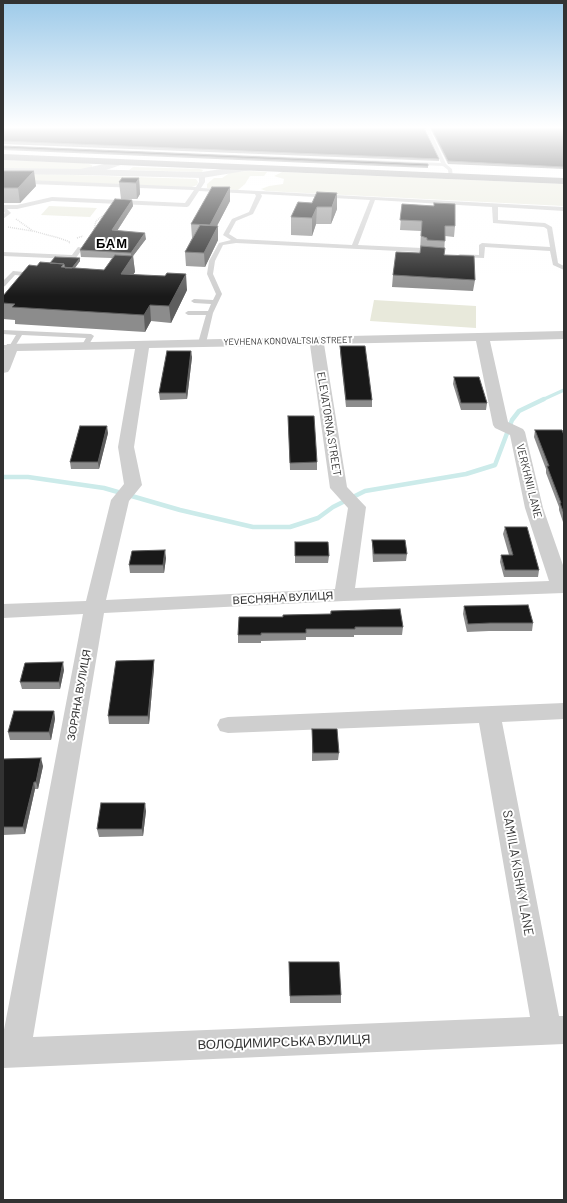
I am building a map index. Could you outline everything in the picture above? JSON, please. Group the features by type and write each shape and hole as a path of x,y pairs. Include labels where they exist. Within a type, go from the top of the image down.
{"street":[{"name":"YEVHENA KONOVALTSIA STREET","path":"7,347 564,335"},
{"name":"VERKHNII LANE","path":"482,336 534,508 562,587"},
{"name":"ELEVATORNA STREET","path":"316,340 339,488 357,506 344,595"},
{"name":"ЗОРЯНА ВУЛИЦЯ","path":"9,1053 95,606 127,492 126,447 143,344"},
{"path":"3,369 7,347"},
{"name":"ВЕСНЯНА ВУЛИЦЯ","path":"3,611 344,595 562,587"},
{"path":"228,725 564,711"},
{"name":"SAMIILA KISHKY LANE","path":"489,714 556,1031"},
{"name":"ВОЛОДИМИРСЬКА ВУЛИЦЯ","path":"9,1053 556,1031"}],"lane":[{"path":"80,184 257,192 564,209"},
{"path":"4,211 52,199 187,205 201,184"},
{"path":"236,241 226,235 234,220 251,213 259,196 257,192"},
{"path":"355,246 373,199"},
{"path":"495,205 495,222 545,225 550,228 555,264 564,268"},
{"path":"202,343 210,313 219,294 210,274 212,261 221,244 236,241 355,246 422,250 422,254 437,254"},
{"path":"452,255 482,257 482,244 553,248"},
{"path":"3,254 74,257 80,248"},
{"path":"3,285 13,273 46,275"},
{"path":"194,301 215,302"},
{"path":"188,313 210,313"},
{"path":"3,332 90,336 86,345"},
{"path":"7,347 20,333"}],"path":[{"path":"92,235 96,221 104,214 118,207 121,202"},
{"path":"4,211 33,231"},
{"path":"3,226 33,231 70,242 60,256"}],"shaded area":[{"path":"99,184 197,184 189,188"},
{"path":"207,184 245,184 238,190 207,188"},
{"path":"282,184 564,184 564,206 266,191 261,189"},
{"path":"49,206 97,208 90,217 41,215"},
{"path":"374,300 476,306 476,328 370,321"}],"building":[{"path":"3,184 22,184 18,188 3,188"},
{"path":"212,187 230,187 210,225 191,224"},
{"path":"317,192 337,193 332,207 317,207 312,218 291,217 298,202 312,203"},
{"path":"115,199 132,200 112,230 145,233 131,253 80,250"},
{"path":"434,203 455,204 455,226 445,226 445,241 427,240 427,238 421,236 422,221 400,220 402,204 434,206"},
{"path":"200,225 218,226 204,253 185,252"},
{"path":"421,246 445,248 444,255 474,256 475,280 393,275 396,252 420,253"},
{"path":"115,255 133,256 121,274 165,276 167,273 186,274 169,306 150,305 144,315 12,307 15,304 3,303 3,296 29,265 37,266 40,262 64,264 61,267 104,270"},
{"path":"55,257 80,258 72,268 65,268 64,264 50,263"},
{"path":"340,346 365,346 372,400 346,400"},
{"path":"167,351 191,351 186,393 159,393"},
{"path":"454,377 479,377 487,403 461,403"},
{"path":"288,416 314,416 317,462 290,463"},
{"path":"80,426 107,426 98,462 70,462"},
{"path":"535,430 562,430 564,435 564,514 547,466 549,466"},
{"path":"505,527 527,527 539,570 505,570 501,555 513,555"},
{"path":"372,540 405,540 407,554 374,554"},
{"path":"295,542 328,542 329,556 295,556"},
{"path":"165,550 163,565 129,565 132,551"},
{"path":"528,605 533,623 468,624 464,606"},
{"path":"400,609 403,627 306,629 306,633 261,633 261,635 238,635 239,617 283,617 283,615 331,614 331,611"},
{"path":"154,660 148,716 108,716 116,661"},
{"path":"63,662 59,682 20,682 25,663"},
{"path":"14,711 54,711 49,732 8,732"},
{"path":"312,729 337,729 339,753 313,753"},
{"path":"41,758 36,782 34,782 23,827 3,827 3,759"},
{"path":"101,803 145,803 142,829 97,829"},
{"path":"289,962 339,962 341,995 290,996"}],"waterway":[{"path":"542,400 564,390"},
{"path":"3,477 28,477 104,488 180,510 253,527 290,527 318,518 333,507 365,491 466,474 495,465 512,420 519,411 544,399"}],"district":[{"name":"БАМ","path":"112,244"}]}
